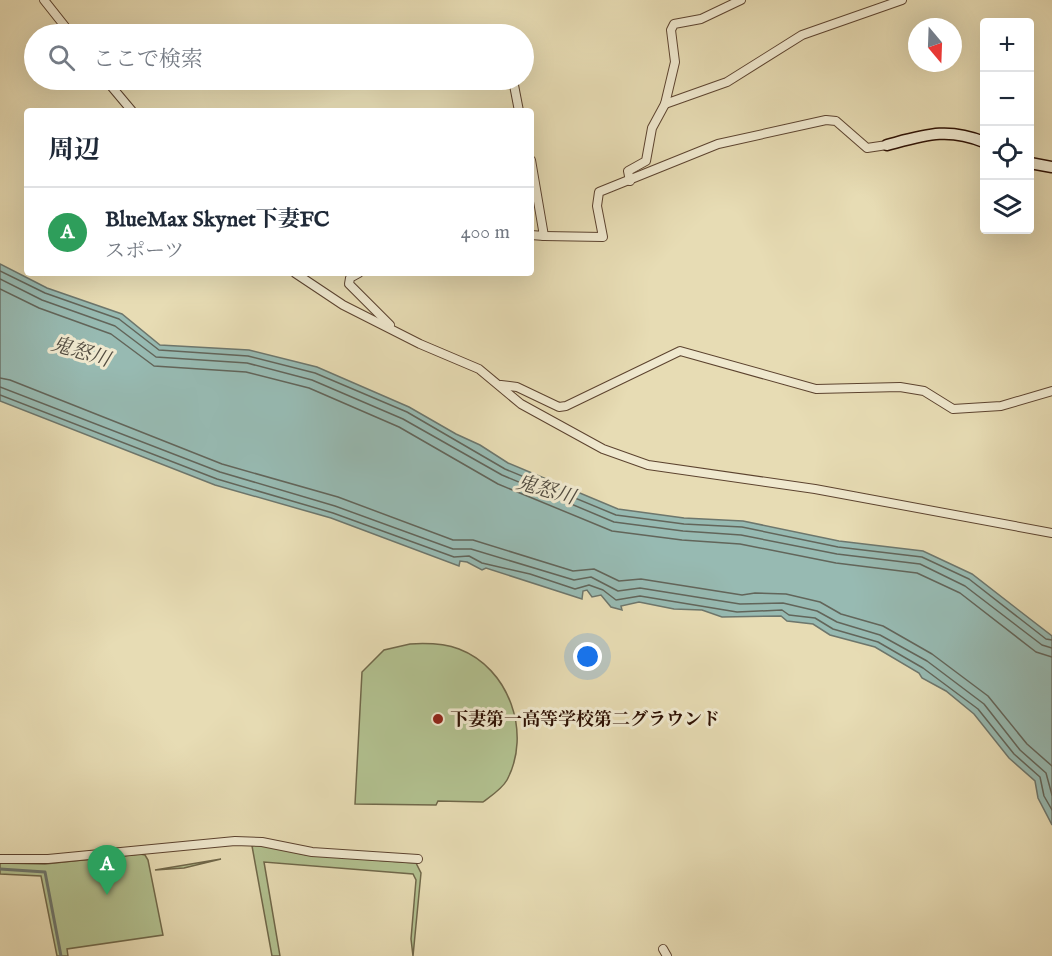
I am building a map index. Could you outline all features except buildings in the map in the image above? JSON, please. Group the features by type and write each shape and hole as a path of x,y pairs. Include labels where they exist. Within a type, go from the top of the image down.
{"street":[{"path":"44,0 63,24"},
{"path":"630,181 628,171 646,161 652,128 665,104 675,62 671,30 674,24 702,19 741,0"},
{"path":"665,104 727,82 802,35 902,0"},
{"path":"114,90 129,108"},
{"path":"515,90 518,108"},
{"path":"534,235 603,237 597,206 599,192 718,144 826,120 836,122 867,148 931,133 953,132 980,141"},
{"path":"1034,164 1052,167"},
{"path":"534,178 544,236"},
{"path":"300,276 343,305 479,369 521,404 558,426 603,449 648,465 826,491 1052,533"},
{"path":"354,276 350,278 349,284 397,332"},
{"path":"500,385 517,387 559,407 680,351 816,388 900,387 924,391 953,409 1001,406 1052,391"},
{"path":"0,859 48,859 235,842 261,842 312,852 418,859"}],"green space":[{"name":"下妻第一高等学校第二グラウンド","path":"410,644 429,644 459,649 476,658 503,686 516,723 517,742 514,762 505,783 483,802 438,801 436,805 355,804 362,672 384,650"},
{"path":"257,844 307,855 416,863 421,873 413,956 411,939 416,880 413,874 264,862 280,956 272,956 252,846"},
{"path":"145,855 148,860 163,935 67,949 68,956 57,956 41,876 0,874 0,863 45,864"},
{"path":"221,859 184,868 155,870"}],"water":[{"name":"鬼怒川","path":"0,264 47,288 122,314 160,345 249,350 317,367 409,407 480,445 508,463 618,509 684,518 743,521 839,541 923,551 972,574 1052,636 1052,825 1038,798 1035,781 1009,758 974,714 946,691 875,647 830,635 813,624 787,621 781,616 722,617 702,610 674,609 639,602 621,606 622,610 611,607 601,595 592,597 587,590 583,591 582,599 486,568 482,570 467,562 460,561 459,566 331,518 215,485 0,401"}],"waterway":[{"path":"0,869 45,872 61,956"}],"place":[{"name":"下妻第一高等学校第二グラウンド","path":"438,719"},
{"name":"BlueMax Skynet下妻FC","path":"107,895"}]}
